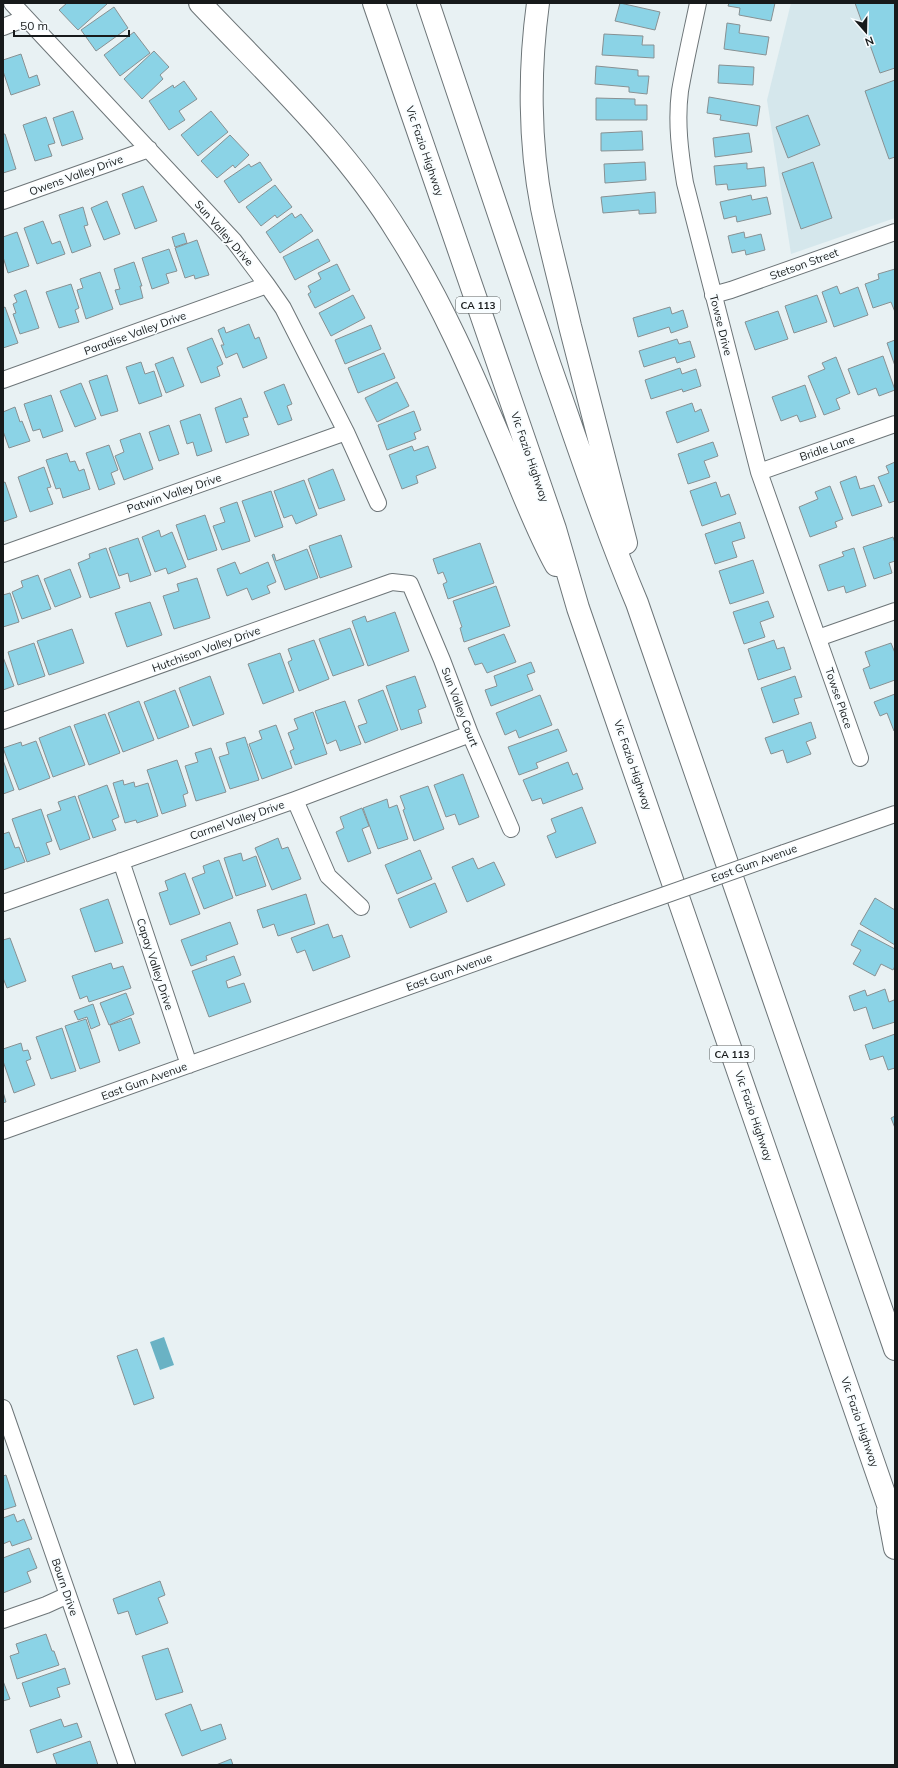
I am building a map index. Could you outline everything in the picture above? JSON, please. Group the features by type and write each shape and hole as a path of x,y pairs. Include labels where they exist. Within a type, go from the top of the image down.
{"highway":[{"path":"200,3 331,142 354,169 399,234 421,272 450,328 483,398 539,534 578,608"},
{"name":"Vic Fazio Highway","path":"374,3 555,529 578,608 895,1525"},
{"path":"428,3 489,190 615,550 637,603 895,1348"},
{"path":"538,3 535,30 533,99 536,160 541,201 580,366 627,546 637,603"},
{"path":"886,1500 895,1548"}],"street":[{"name":"Sun Valley Drive","path":"12,3 234,241 267,285 283,308 346,432 378,503"},
{"name":"Towse Drive","path":"698,3 680,92 678,118 679,150 685,183 759,472 818,638"},
{"path":"3,27 26,18"},
{"name":"Owens Valley Drive","path":"3,201 149,149"},
{"name":"Stetson Street","path":"713,295 895,232"},
{"name":"Paradise Valley Drive","path":"3,380 267,285"},
{"name":"Bridle Lane","path":"759,472 895,424"},
{"name":"Patwin Valley Drive","path":"3,554 346,432"},
{"name":"Hutchison Valley Drive","path":"3,721 392,582 410,584"},
{"name":"Sun Valley Court","path":"410,584 442,660 470,734 511,829"},
{"path":"818,638 895,611"},
{"name":"Towse Place","path":"818,638 860,758"},
{"name":"Carmel Valley Drive","path":"3,903 295,800 470,734"},
{"path":"295,800 328,876 361,907"},
{"name":"East Gum Avenue","path":"3,1131 895,814"},
{"name":"Capay Valley Drive","path":"121,861 189,1065"},
{"name":"Bourn Drive","path":"3,1408 128,1765"},
{"path":"3,1620 46,1605 68,1595"}],"shaded area":[{"path":"791,3 895,3 895,218 791,254 767,100"}],"water":[{"path":"164,1337 174,1365 160,1370 150,1342"}],"building":[{"path":"67,3 107,4 78,30 59,10"},
{"path":"620,3 660,12 655,30 615,21"},
{"path":"729,3 775,3 771,21 739,15 740,8 728,6"},
{"path":"855,3 895,3 895,68 880,73"},
{"path":"114,7 128,28 96,51 81,30"},
{"path":"727,23 740,25 739,33 769,37 766,55 724,49"},
{"path":"134,32 150,53 120,76 104,55"},
{"path":"604,34 643,36 642,45 654,45 654,58 602,55"},
{"path":"154,51 169,67 160,75 163,79 142,99 124,79"},
{"path":"21,54 29,78 37,75 40,85 11,95 3,71 3,60"},
{"path":"719,65 754,67 753,85 718,83"},
{"path":"596,66 638,70 638,76 649,76 647,94 629,92 629,87 595,84"},
{"path":"895,80 895,157 889,159 865,91"},
{"path":"184,81 197,99 179,111 185,120 169,130 149,101 173,85 174,88"},
{"path":"709,97 760,106 757,126 720,120 721,115 707,113"},
{"path":"596,98 635,99 635,105 647,105 647,120 596,120"},
{"path":"73,111 83,139 62,146 53,118"},
{"path":"211,111 228,132 198,156 181,135"},
{"path":"808,115 820,145 788,158 776,127"},
{"path":"46,117 55,143 48,145 52,156 35,161 23,125"},
{"path":"642,131 643,150 601,151 601,133"},
{"path":"749,133 752,152 715,157 713,138"},
{"path":"3,134 5,134 16,169 3,173"},
{"path":"230,135 249,155 235,168 233,165 217,178 201,161"},
{"path":"260,162 272,180 239,203 224,181 249,164 251,167"},
{"path":"645,162 646,180 605,183 604,164"},
{"path":"813,162 832,218 801,229 782,173"},
{"path":"747,163 747,169 764,167 766,186 728,190 727,184 716,185 714,166"},
{"path":"275,185 292,207 277,218 275,215 261,226 246,207"},
{"path":"143,186 157,221 135,229 122,194"},
{"path":"655,192 656,213 639,214 639,210 603,213 601,197"},
{"path":"751,195 752,200 767,197 771,214 737,222 736,216 724,219 720,202"},
{"path":"107,201 120,234 104,240 91,208"},
{"path":"83,207 88,225 84,226 91,246 72,253 59,215"},
{"path":"292,213 295,218 301,214 313,231 280,253 266,232"},
{"path":"43,221 52,244 60,241 65,254 37,264 24,228"},
{"path":"17,232 29,266 8,273 3,257 3,237"},
{"path":"744,232 745,238 761,234 765,250 746,255 745,250 732,253 728,236"},
{"path":"184,233 187,243 175,247 172,237"},
{"path":"318,239 330,261 295,280 283,257"},
{"path":"197,240 209,275 195,279 194,275 185,278 175,248"},
{"path":"169,249 177,271 166,274 169,283 152,289 142,258"},
{"path":"134,262 142,286 140,286 143,298 120,305 115,290 120,289 114,269"},
{"path":"337,264 350,290 315,308 308,294 311,292 308,286 321,279 318,273"},
{"path":"895,269 895,312 891,302 873,308 865,284 879,279 878,274"},
{"path":"100,272 113,309 86,319 77,290 83,288 80,279"},
{"path":"71,284 79,308 75,310 79,322 59,328 46,292"},
{"path":"837,286 840,294 858,287 868,315 834,327 822,292"},
{"path":"26,290 39,328 20,334 13,314 16,313 13,304 17,302 14,295"},
{"path":"353,295 365,318 331,336 319,313"},
{"path":"817,295 827,322 794,333 785,306"},
{"path":"5,307 18,343 3,348 3,308"},
{"path":"670,307 672,314 683,310 688,327 671,333 669,327 638,337 633,318"},
{"path":"778,311 788,339 755,350 745,322"},
{"path":"249,324 255,339 259,337 267,358 243,368 237,353 226,358 221,345 224,345 218,330 224,327 226,333"},
{"path":"371,325 381,349 345,364 335,340"},
{"path":"212,338 223,364 217,367 220,376 201,383 187,348"},
{"path":"677,339 679,344 690,341 695,357 677,363 675,357 644,367 639,351"},
{"path":"895,340 895,366 887,343"},
{"path":"384,353 395,378 358,393 348,368"},
{"path":"883,356 895,390 879,396 876,388 858,395 848,369"},
{"path":"173,357 184,386 166,393 155,364"},
{"path":"836,357 850,393 836,399 840,409 824,415 808,376 825,369 822,363"},
{"path":"141,362 145,374 154,371 162,396 139,404 126,367"},
{"path":"680,368 682,374 696,369 701,386 683,392 682,389 651,399 645,380"},
{"path":"107,375 118,411 101,416 89,381"},
{"path":"397,382 409,406 377,422 365,398"},
{"path":"81,383 96,419 75,427 60,391"},
{"path":"284,384 292,404 287,406 292,420 278,425 264,392"},
{"path":"805,385 816,417 800,422 797,415 781,421 772,397"},
{"path":"51,395 63,431 43,438 40,429 33,431 24,404"},
{"path":"241,398 248,417 243,418 249,435 226,443 215,408"},
{"path":"692,403 695,412 701,409 709,431 677,443 666,412"},
{"path":"15,407 20,422 22,421 30,441 9,448 3,431 3,412"},
{"path":"414,411 421,430 414,433 416,439 387,450 378,425"},
{"path":"200,414 212,451 197,456 193,442 187,444 180,421"},
{"path":"169,425 179,454 159,461 149,432"},
{"path":"140,433 153,469 124,480 115,456 124,452 120,440"},
{"path":"713,442 718,456 704,461 710,477 688,484 678,454"},
{"path":"109,445 118,470 111,473 115,484 99,490 86,453"},
{"path":"412,446 414,451 428,446 436,468 416,476 418,483 402,489 389,455"},
{"path":"67,453 70,462 75,461 79,471 84,469 90,489 63,498 60,488 56,489 46,460"},
{"path":"895,462 895,501 889,503 878,477 889,473 886,466"},
{"path":"44,467 51,487 47,488 53,504 30,512 18,477"},
{"path":"333,469 345,500 319,509 308,479"},
{"path":"856,476 860,489 874,485 882,506 852,516 840,482"},
{"path":"304,480 317,515 296,524 292,515 284,518 274,491"},
{"path":"5,482 17,517 3,522 3,483"},
{"path":"716,482 721,497 729,494 736,514 702,526 690,491"},
{"path":"830,486 843,519 835,522 837,527 810,537 799,507 818,499 815,492"},
{"path":"271,491 283,527 255,537 242,501"},
{"path":"237,502 250,541 222,550 213,526 225,522 220,508"},
{"path":"205,515 217,550 188,560 176,525"},
{"path":"740,522 745,538 732,542 737,557 715,564 705,534"},
{"path":"159,530 161,537 172,532 186,567 168,574 166,568 155,572 142,537"},
{"path":"341,535 352,567 320,578 309,546"},
{"path":"893,537 895,543 895,561 889,563 892,573 874,579 863,547"},
{"path":"138,538 151,575 130,582 128,573 119,576 109,548"},
{"path":"480,543 494,583 448,599 443,584 447,582 443,572 438,574 433,559"},
{"path":"106,548 120,588 90,598 78,563 90,558 89,554"},
{"path":"854,548 866,586 846,593 844,586 828,591 819,565 844,556 842,552"},
{"path":"307,549 318,578 285,590 272,555 274,554 276,561"},
{"path":"753,560 764,593 730,604 719,571"},
{"path":"235,562 240,574 268,562 276,582 267,586 270,593 252,600 247,588 227,596 217,569"},
{"path":"70,569 81,597 55,607 44,579"},
{"path":"38,575 51,609 22,619 12,592 23,587 21,581"},
{"path":"197,578 210,618 174,629 163,596 179,591 177,584"},
{"path":"496,586 510,626 464,642 460,628 462,627 453,601"},
{"path":"10,593 19,622 3,627 3,595"},
{"path":"768,601 774,617 760,622 765,637 744,644 733,612"},
{"path":"150,602 162,635 127,647 115,613"},
{"path":"395,612 409,651 368,666 352,621 365,616 367,622"},
{"path":"350,628 364,665 333,676 319,639"},
{"path":"72,629 84,663 49,675 37,641"},
{"path":"504,634 516,662 487,673 482,663 475,665 468,648"},
{"path":"314,640 329,679 299,691 288,662 292,660 288,649"},
{"path":"774,640 777,649 784,647 791,669 758,680 748,649"},
{"path":"34,643 45,676 18,685 8,652"},
{"path":"891,643 895,653 895,680 870,689 863,669 870,666 865,652"},
{"path":"280,653 294,692 263,704 248,664"},
{"path":"3,657 14,686 3,690"},
{"path":"531,662 535,672 527,675 533,690 491,706 485,690 497,686 494,676"},
{"path":"210,676 224,714 193,726 179,688"},
{"path":"415,676 426,707 418,710 422,723 401,730 386,686"},
{"path":"795,676 802,697 794,699 799,714 773,723 761,688"},
{"path":"175,690 189,727 158,739 144,702"},
{"path":"383,690 398,730 365,743 358,726 367,723 358,700"},
{"path":"895,694 894,731 887,713 880,716 874,702"},
{"path":"540,695 552,725 519,738 516,730 505,735 496,713"},
{"path":"139,701 154,740 123,752 108,713"},
{"path":"345,701 361,744 340,751 336,740 327,744 315,711"},
{"path":"313,712 327,754 295,765 290,751 294,749 288,733 298,729 294,719"},
{"path":"105,714 120,753 89,765 74,725"},
{"path":"811,722 816,738 806,742 811,754 787,763 783,750 771,754 765,738"},
{"path":"276,725 292,768 262,779 249,744 262,739 259,731"},
{"path":"70,726 85,765 53,777 39,738"},
{"path":"558,729 567,751 536,763 538,768 519,775 508,747"},
{"path":"245,737 259,780 230,789 219,757 229,754 226,743"},
{"path":"36,741 50,778 19,790 3,748 21,742 22,746"},
{"path":"211,748 226,792 196,801 185,766 198,762 195,753"},
{"path":"3,760 14,790 3,794"},
{"path":"177,760 188,793 183,795 186,806 162,814 147,770"},
{"path":"568,762 573,775 577,773 583,789 543,804 541,798 532,801 523,780"},
{"path":"463,774 479,817 459,825 455,814 446,817 434,785"},
{"path":"123,780 124,785 134,782 135,787 148,783 158,816 137,823 136,820 125,823 113,783"},
{"path":"107,785 119,817 112,820 116,830 93,838 78,796"},
{"path":"428,786 444,829 414,841 403,810 405,809 400,796"},
{"path":"75,796 90,839 60,850 47,815 61,810 58,802"},
{"path":"387,799 389,808 397,805 408,839 378,849 363,808"},
{"path":"582,807 596,843 556,858 547,836 556,832 551,819"},
{"path":"362,808 369,826 362,829 371,853 348,862 336,832 344,828 340,817"},
{"path":"41,809 52,841 46,843 50,854 27,862 12,819"},
{"path":"9,832 15,848 19,847 25,862 3,870 3,834"},
{"path":"278,838 282,849 288,847 301,879 272,890 255,848"},
{"path":"420,850 432,879 397,894 385,865"},
{"path":"241,853 243,861 256,856 266,886 236,896 224,858"},
{"path":"473,858 478,869 494,862 505,885 467,902 452,867"},
{"path":"219,860 233,898 204,909 192,878 205,873 203,866"},
{"path":"185,873 200,914 170,925 159,893 168,890 165,881"},
{"path":"435,883 447,912 410,928 398,899"},
{"path":"306,894 315,924 278,936 274,924 263,928 257,910"},
{"path":"875,898 895,910 895,945 860,924"},
{"path":"108,899 123,943 95,952 80,909"},
{"path":"230,922 238,944 206,956 207,960 191,966 181,940"},
{"path":"328,924 333,938 342,935 350,957 313,971 305,950 297,953 291,938"},
{"path":"859,930 895,949 895,966 893,970 881,964 875,976 853,964 861,950 851,945"},
{"path":"10,938 26,981 7,988 3,978 3,940"},
{"path":"234,956 241,975 226,981 228,988 244,983 251,1002 209,1017 192,971"},
{"path":"111,963 113,969 123,966 131,988 89,1002 87,996 80,999 72,976"},
{"path":"885,989 889,1002 894,1000 895,1003 895,1022 873,1029 866,1007 854,1011 849,996 865,990 867,996"},
{"path":"126,993 134,1014 109,1025 100,1003"},
{"path":"93,1004 100,1025 91,1029 87,1017 78,1020 74,1011"},
{"path":"131,1018 140,1043 119,1051 110,1025"},
{"path":"86,1019 100,1062 80,1069 65,1026"},
{"path":"62,1028 76,1071 51,1079 36,1037"},
{"path":"895,1034 895,1068 888,1070 883,1056 870,1060 865,1045"},
{"path":"21,1043 23,1051 28,1050 31,1059 26,1061 35,1085 14,1093 3,1061 3,1049"},
{"path":"3,1092 6,1102 3,1103"},
{"path":"895,1116 895,1128 891,1118"},
{"path":"137,1349 154,1398 134,1405 117,1356"},
{"path":"6,1475 16,1506 3,1510 3,1476"},
{"path":"14,1514 17,1522 24,1519 32,1539 12,1546 10,1541 3,1544 3,1518"},
{"path":"29,1548 37,1568 27,1572 31,1582 3,1593 3,1558"},
{"path":"160,1581 165,1595 158,1598 168,1623 136,1635 128,1611 118,1614 113,1599"},
{"path":"46,1634 59,1665 17,1679 10,1656 19,1653 16,1644"},
{"path":"168,1648 183,1692 156,1700 142,1656"},
{"path":"65,1668 70,1684 57,1688 60,1697 30,1707 22,1683"},
{"path":"3,1681 10,1699 3,1701"},
{"path":"191,1704 201,1731 221,1724 226,1739 182,1756 165,1714"},
{"path":"61,1719 64,1727 77,1723 82,1737 37,1753 30,1730"},
{"path":"90,1741 98,1765 57,1765 53,1754"},
{"path":"231,1759 233,1765 216,1765"}]}
